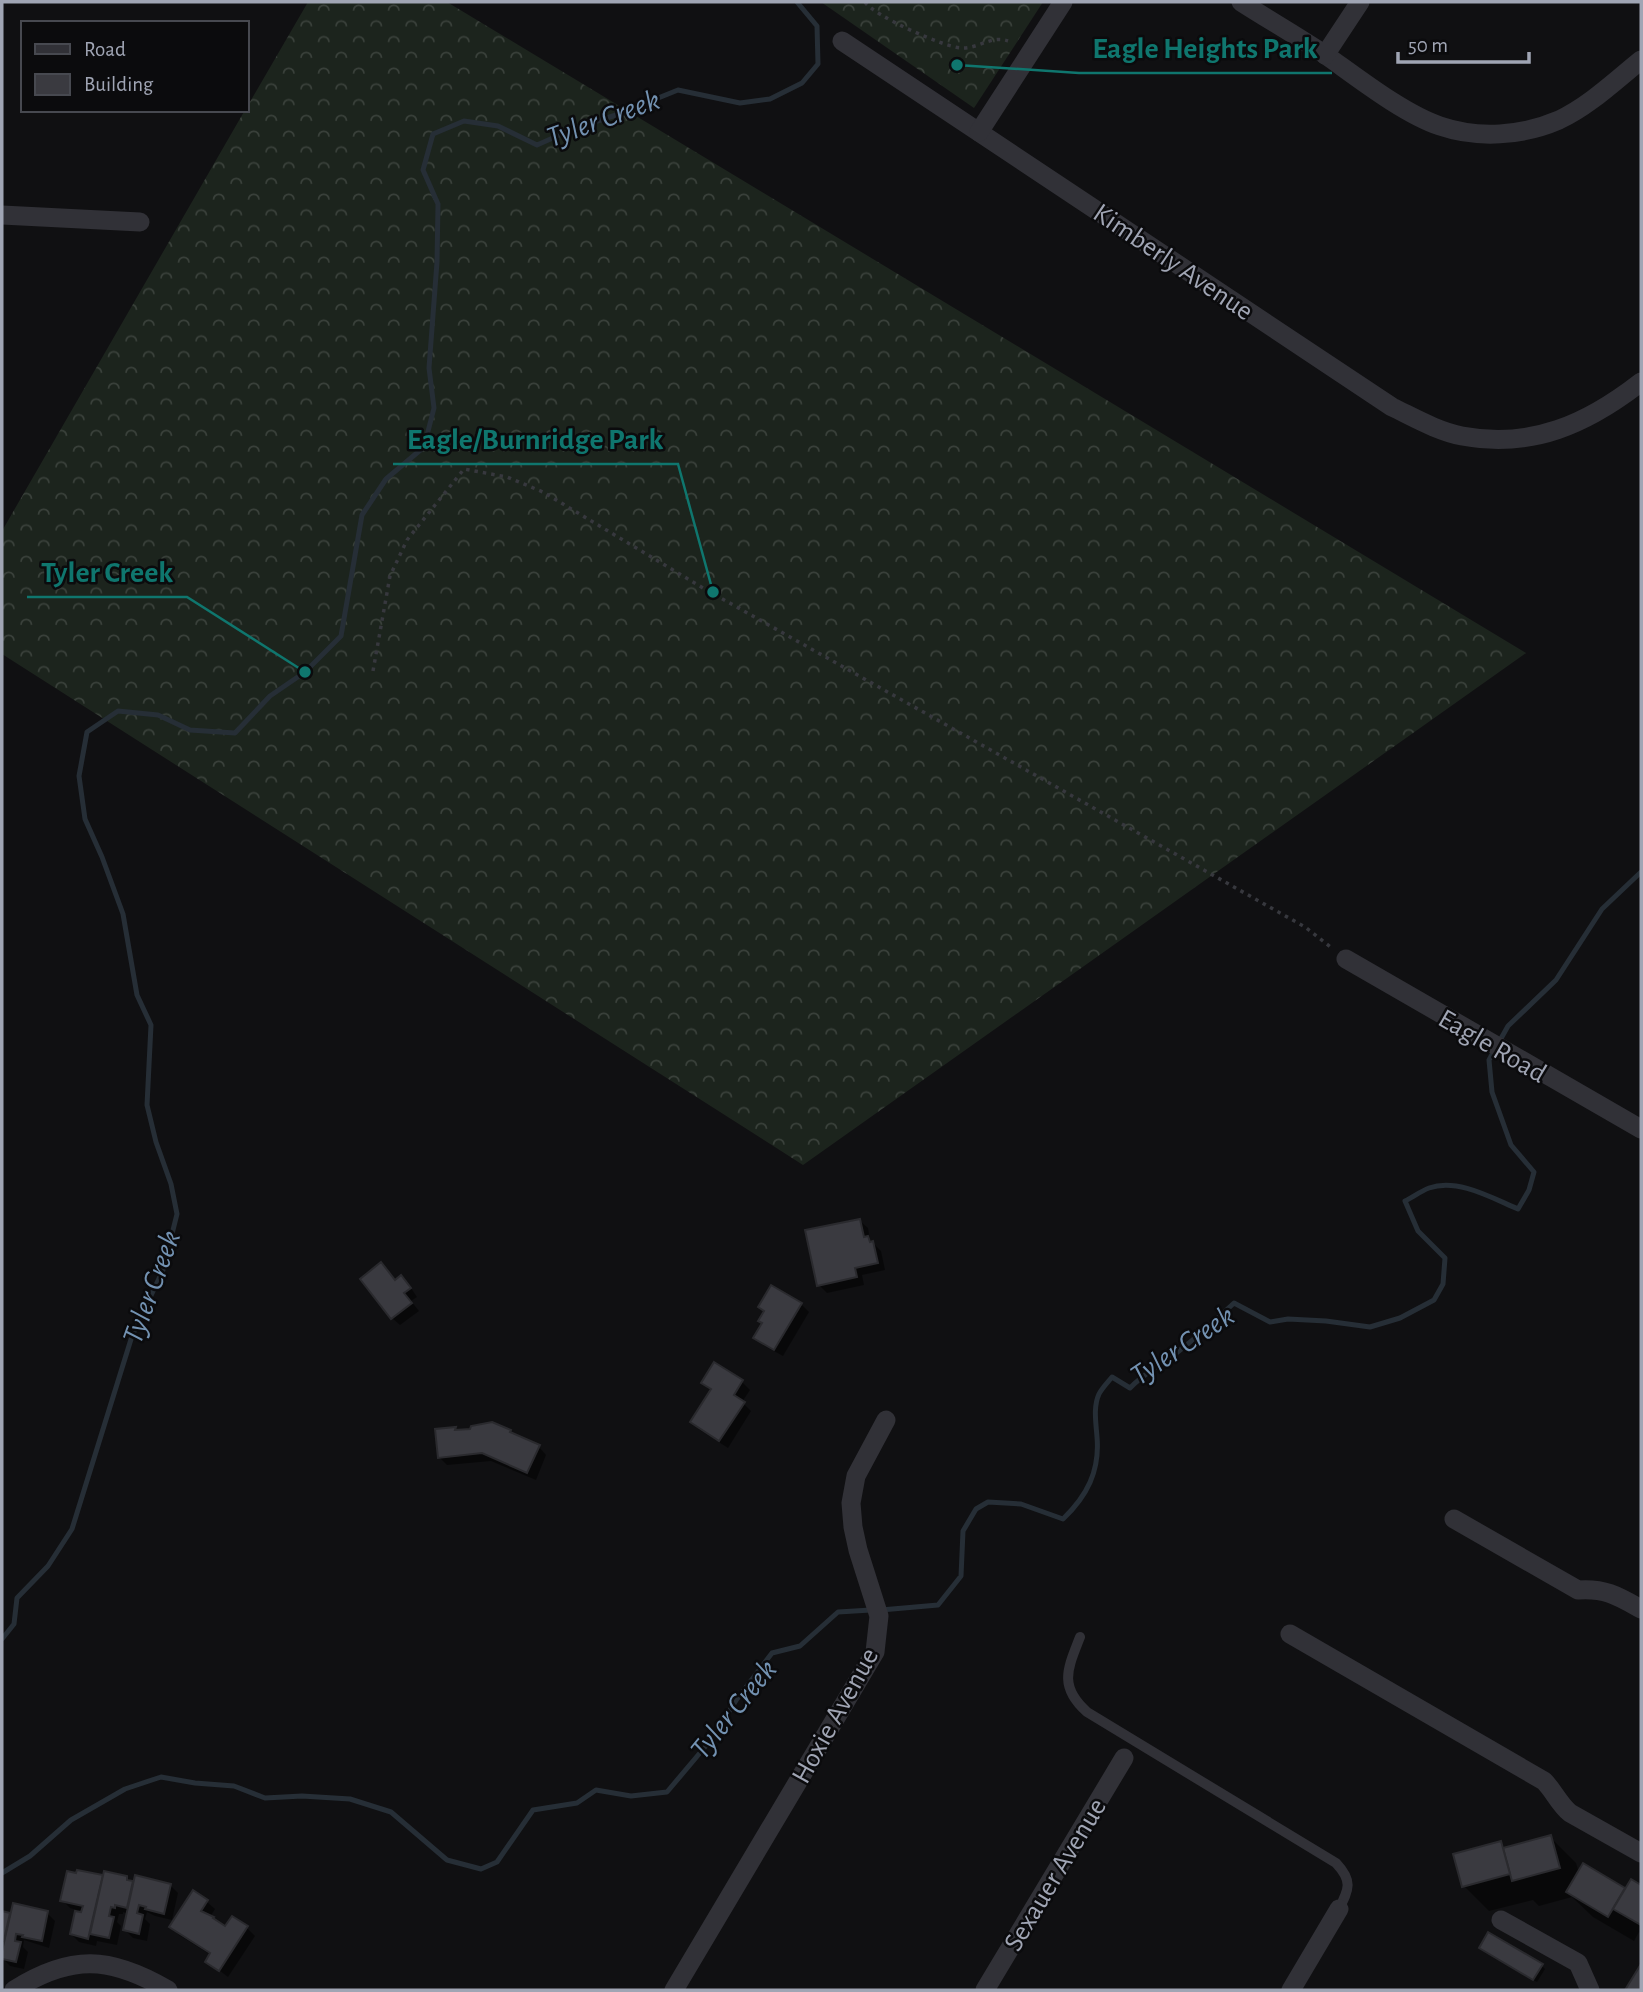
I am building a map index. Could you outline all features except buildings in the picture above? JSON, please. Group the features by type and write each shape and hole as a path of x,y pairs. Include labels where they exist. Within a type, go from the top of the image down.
{"street":[{"path":"979,132 1063,2"},
{"path":"1241,2 1404,108 1437,125 1458,131 1505,134 1533,129 1560,119 1586,104 1641,60"},
{"path":"1325,55 1360,2"},
{"name":"Kimberly Avenue","path":"842,41 1392,407 1429,425 1461,435 1490,439 1522,438 1552,432 1576,424 1619,399 1641,382"},
{"path":"2,215 140,222"},
{"name":"Eagle Road","path":"1346,959 1641,1129"},
{"name":"Hoxie Avenue","path":"674,1990 874,1652 879,1626 877,1606 858,1550 851,1503 856,1476 886,1420"},
{"path":"1454,1519 1578,1590 1591,1589 1612,1593 1641,1609"},
{"path":"1290,1634 1534,1775 1551,1788 1570,1813 1641,1853"},
{"name":"Sexauer Avenue","path":"985,1990 1124,1758"},
{"path":"1291,1990 1339,1909"},
{"path":"1501,1920 1578,1963 1590,1990"},
{"path":"14,1990 56,1968 78,1964 102,1964 124,1969 167,1990"}],"lane":[{"path":"1080,1637 1067,1679 1078,1704 1336,1863 1343,1870 1348,1882 1346,1895 1339,1909"}],"path":[{"path":"865,2 877,14 950,47 972,47 1001,38 1008,41"},
{"path":"373,671 390,576 407,540 464,469 507,477 543,492 703,588 1305,927 1346,959"}],"green space":[{"path":"308,2 447,2 1526,653 803,1165 2,654 2,531 244,112 248,112 248,105"},
{"path":"821,2 1043,2 974,108"}],"waterway":[{"name":"Tyler Creek","path":"2,1639 14,1624 17,1598 48,1566 72,1529 132,1336 163,1270 177,1214 171,1184 156,1142 147,1105 151,1025 137,995 123,914 85,819 79,776 87,732 118,711 158,715 190,730 235,733 270,696 305,672 341,636 362,515 386,479 424,447 434,408 429,368 437,262 438,204 423,170 433,134 464,121 498,126 537,145 678,90 740,103 770,99 802,83 818,64 817,26 797,2"},
{"name":"Tyler Creek","path":"881,1610 938,1605 961,1576 963,1531 976,1509 988,1502 1021,1504 1063,1519 1085,1492 1094,1472 1097,1449 1096,1404 1103,1387 1112,1377 1130,1388 1173,1356 1234,1303 1270,1322 1288,1319 1370,1327 1400,1318 1434,1300 1443,1284 1445,1258 1418,1231 1405,1201 1429,1188 1451,1186 1475,1191 1518,1209 1529,1190 1534,1172 1511,1145 1492,1092 1489,1060 1508,1026 1556,980 1602,909 1641,872"},
{"name":"Tyler Creek","path":"2,1873 30,1856 71,1820 125,1789 161,1777 234,1786 265,1798 302,1796 350,1799 391,1812 447,1860 481,1869 497,1862 533,1810 577,1803 596,1790 631,1796 667,1792 710,1741 737,1699 772,1653 800,1646 838,1612 871,1610"}],"place":[{"name":"Eagle Heights Park","path":"957,65"},
{"name":"Eagle/Burnridge Park","path":"713,592"},
{"name":"Tyler Creek","path":"305,672"}]}
